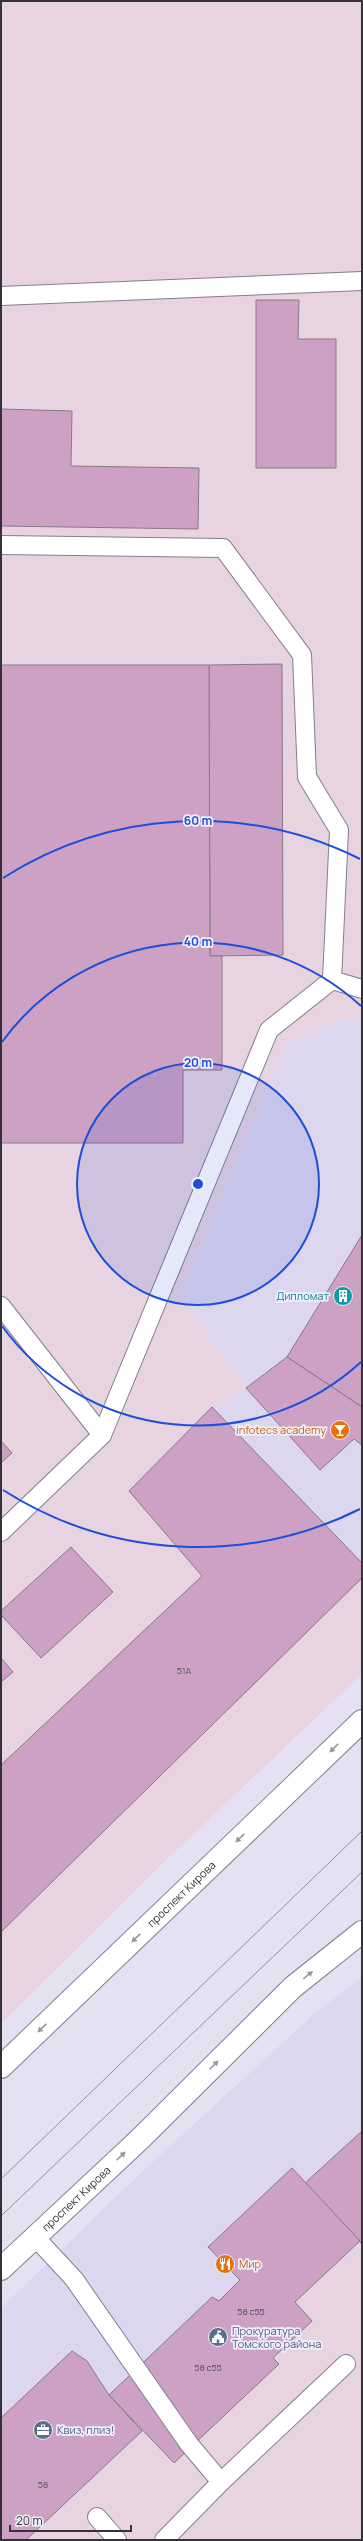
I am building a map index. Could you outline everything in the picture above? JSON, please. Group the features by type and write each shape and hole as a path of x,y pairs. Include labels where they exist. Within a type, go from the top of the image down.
{"main road":[{"name":"проспект Кирова","path":"1,2067 362,1721"},
{"name":"проспект Кирова","path":"1,2269 140,2139 293,1988 362,1932"}],"lane":[{"path":"1,296 362,281"},
{"path":"1,544 223,548 302,655 307,777 339,830 332,980 269,1030 102,1435 1,1532"},
{"path":"332,980 362,989"},
{"path":"1,1306 102,1435"},
{"path":"35,2237 74,2279 189,2444 221,2482"},
{"path":"164,2540 221,2482 346,2364"},
{"path":"97,2517 117,2540"}],"shaded area":[{"path":"1,1 362,1 362,1018 339,1020 286,1044 180,1297 246,1388 212,1407 362,1563 362,1674 165,1861 1,2024"},
{"path":"362,1018 362,1563 212,1407 246,1388 180,1297 286,1044 339,1020"},
{"path":"362,1977 362,2244 296,2303 312,2321 273,2357 279,2364 174,2463 143,2431 26,2540 1,2540 1,2308 144,2170 313,2015"},
{"path":"360,2241 362,2244 362,2540 26,2540 142,2431 174,2463 279,2364 273,2358 312,2321 295,2302"}],"building":[{"path":"256,300 299,300 298,339 336,339 336,468 256,468"},
{"path":"1,409 72,411 71,466 199,468 198,529 1,526"},
{"path":"282,664 283,955 210,956 209,665"},
{"path":"1,665 209,665 210,956 222,956 222,1070 183,1070 183,1143 1,1143"},
{"name":"Дипломат","path":"362,1235 362,1407 287,1357"},
{"path":"287,1357 362,1407 362,1445 354,1439 320,1470 246,1388"},
{"path":"212,1407 362,1563 362,1578 1,1932 1,1765 202,1576 129,1491"},
{"path":"1,1441 12,1453 1,1463"},
{"path":"71,1547 113,1592 41,1658 1,1615 1,1611"},
{"path":"1,1658 13,1672 1,1682"},
{"path":"362,2131 362,2244 305,2183"},
{"path":"292,2168 360,2241 295,2302 312,2321 273,2358 279,2364 174,2463 109,2395 212,2297 219,2301 240,2280 208,2247"},
{"path":"72,2351 87,2361 109,2395 142,2431 26,2540 1,2540 1,2418"}],"tram line":[{"path":"1,2179 362,1831"},
{"path":"1,2216 362,1872"}],"place":[{"name":"Дипломат","path":"343,1296"},
{"name":"infotecs academy","path":"340,1430"},
{"name":"Мир","path":"225,2264"},
{"name":"Прокуратура Томского района","path":"218,2337"},
{"name":"Квиз, плиз!","path":"43,2430"}]}
